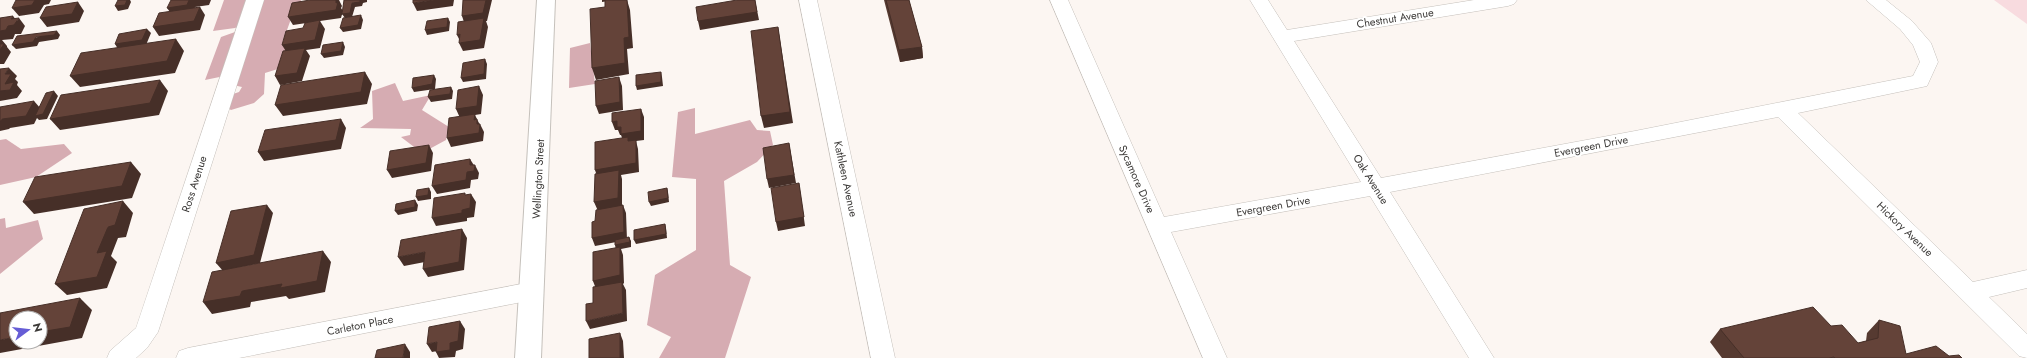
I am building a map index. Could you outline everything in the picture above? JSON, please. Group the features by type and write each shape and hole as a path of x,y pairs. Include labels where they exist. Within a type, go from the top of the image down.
{"main road":[{"name":"Wellington Street","path":"528,358 546,0"}],"street":[{"name":"Ross Avenue","path":"119,358 139,341 146,332 255,0"},
{"name":"Kathleen Avenue","path":"808,0 883,358"},
{"name":"Sycamore Drive","path":"1058,0 1215,358"},
{"name":"Oak Avenue","path":"1259,0 1482,358"},
{"name":"Chestnut Avenue","path":"1283,37 1508,0"},
{"name":"Evergreen Drive","path":"1158,226 1376,187 1783,110 1920,81 1929,62 1922,43 1906,25 1874,0"},
{"name":"Hickory Avenue","path":"1783,110 2027,349"},
{"path":"1970,292 2027,279"},
{"name":"Carleton Place","path":"188,358 532,291"}],"shaded area":[{"path":"224,0 301,0 300,4 295,8 283,41 290,41 281,68 265,73 264,94 254,103 231,110 223,105 230,95 239,92 242,87 233,85 234,74 205,80 221,37 249,27 254,19 235,28 213,31"},
{"path":"1994,0 2027,0 2027,24"},
{"path":"590,43 595,84 569,88 570,48"},
{"path":"395,83 403,101 431,95 422,110 449,127 446,140 422,153 401,137 410,135 411,129 360,128 373,119 372,91"},
{"path":"695,108 695,134 750,120 757,130 770,131 773,145 757,162 724,181 730,265 751,277 725,358 659,358 671,337 647,325 655,275 696,250 696,179 672,177 678,112"},
{"path":"6,139 21,149 64,144 72,153 36,177 0,185 0,140"},
{"path":"5,218 6,228 38,220 43,239 0,274 0,219"}],"building":[{"path":"16,0 35,0 32,5 12,8"},
{"path":"118,0 127,0 125,5 115,6"},
{"path":"171,0 189,0 187,5 167,8"},
{"path":"310,0 336,0 336,3 338,2 336,10 288,17 292,3"},
{"path":"344,0 360,0 360,2 352,3 350,13 342,14"},
{"path":"413,0 434,0 413,3"},
{"path":"463,0 486,0 483,13 462,16"},
{"path":"605,0 627,0 629,37 624,38 625,63 592,68 590,9 605,7"},
{"path":"737,0 755,0 757,12 698,21 696,7"},
{"path":"886,0 909,0 922,47 899,50"},
{"path":"78,2 72,14 40,18 46,7"},
{"path":"200,7 194,21 153,27 159,13"},
{"path":"361,15 358,25 340,28 343,18"},
{"path":"13,16 11,19 19,18 14,25 8,26 6,30 0,31 0,18"},
{"path":"448,18 447,27 425,30 427,21"},
{"path":"484,18 480,40 459,43 460,34 457,35 458,22"},
{"path":"320,20 315,40 282,45 286,31 303,28 305,23"},
{"path":"778,27 790,112 761,116 751,31"},
{"path":"147,29 142,40 115,44 119,34"},
{"path":"57,31 54,35 36,37 33,42 12,45 17,36"},
{"path":"176,39 167,61 70,76 81,53"},
{"path":"343,42 341,51 321,54 323,45"},
{"path":"0,44 4,44 0,50"},
{"path":"305,48 297,73 275,76 283,51"},
{"path":"485,59 484,74 461,78 463,63"},
{"path":"9,68 5,74 11,74 5,84 14,82 10,90 0,91 0,69"},
{"path":"365,72 361,92 275,105 281,85"},
{"path":"661,72 661,82 636,86 636,75"},
{"path":"434,75 432,84 412,88 413,78"},
{"path":"619,77 620,102 596,106 595,81"},
{"path":"160,80 150,103 50,119 61,95"},
{"path":"479,86 477,106 456,109 458,90"},
{"path":"451,87 450,94 428,97 430,90"},
{"path":"54,91 43,114 35,116 46,93"},
{"path":"34,101 26,116 2,119 0,121 0,107"},
{"path":"641,109 641,131 621,134 621,127 617,127 617,121 612,122 612,113"},
{"path":"475,114 474,120 477,119 477,124 480,124 479,133 447,138 449,118"},
{"path":"341,119 336,140 258,152 265,130"},
{"path":"628,137 628,141 636,140 636,163 595,170 595,142"},
{"path":"789,143 794,175 767,179 763,148"},
{"path":"429,145 426,163 387,170 390,151"},
{"path":"470,159 470,165 475,165 474,171 467,172 466,180 432,186 435,165"},
{"path":"131,162 122,186 23,202 35,177"},
{"path":"619,170 618,198 594,202 595,174"},
{"path":"799,183 804,217 776,222 771,188"},
{"path":"429,188 428,195 416,197 417,190"},
{"path":"667,188 668,198 649,202 648,192"},
{"path":"465,193 465,195 471,194 470,208 462,210 462,213 432,218 434,198"},
{"path":"415,200 415,207 395,211 396,204"},
{"path":"123,201 115,225 108,227 97,253 107,251 97,277 55,284 84,209"},
{"path":"267,205 254,255 216,263 231,211"},
{"path":"623,205 624,232 592,238 592,222 595,221 596,210"},
{"path":"665,224 666,234 634,240 634,230"},
{"path":"462,229 459,262 423,269 425,252 398,257 401,240"},
{"path":"629,237 630,242 615,245 615,240"},
{"path":"620,247 620,275 593,281 593,252"},
{"path":"323,251 317,281 280,288 282,284 242,291 240,296 203,302 212,272"},
{"path":"622,282 623,313 586,321 586,304 593,303 593,287"},
{"path":"80,298 70,327 48,331 48,310 16,310"},
{"path":"1813,307 1831,326 1842,325 1858,343 1878,338 1879,320 1900,326 1906,354 1936,346 1949,356 1959,355 1962,358 1744,358 1720,329"},
{"path":"8,312 8,338 0,340 0,313"},
{"path":"460,321 458,341 450,343 450,350 436,352 437,342 427,344 429,327"},
{"path":"620,333 620,358 589,358 589,339"},
{"path":"405,344 403,358 375,358 377,350"}]}
